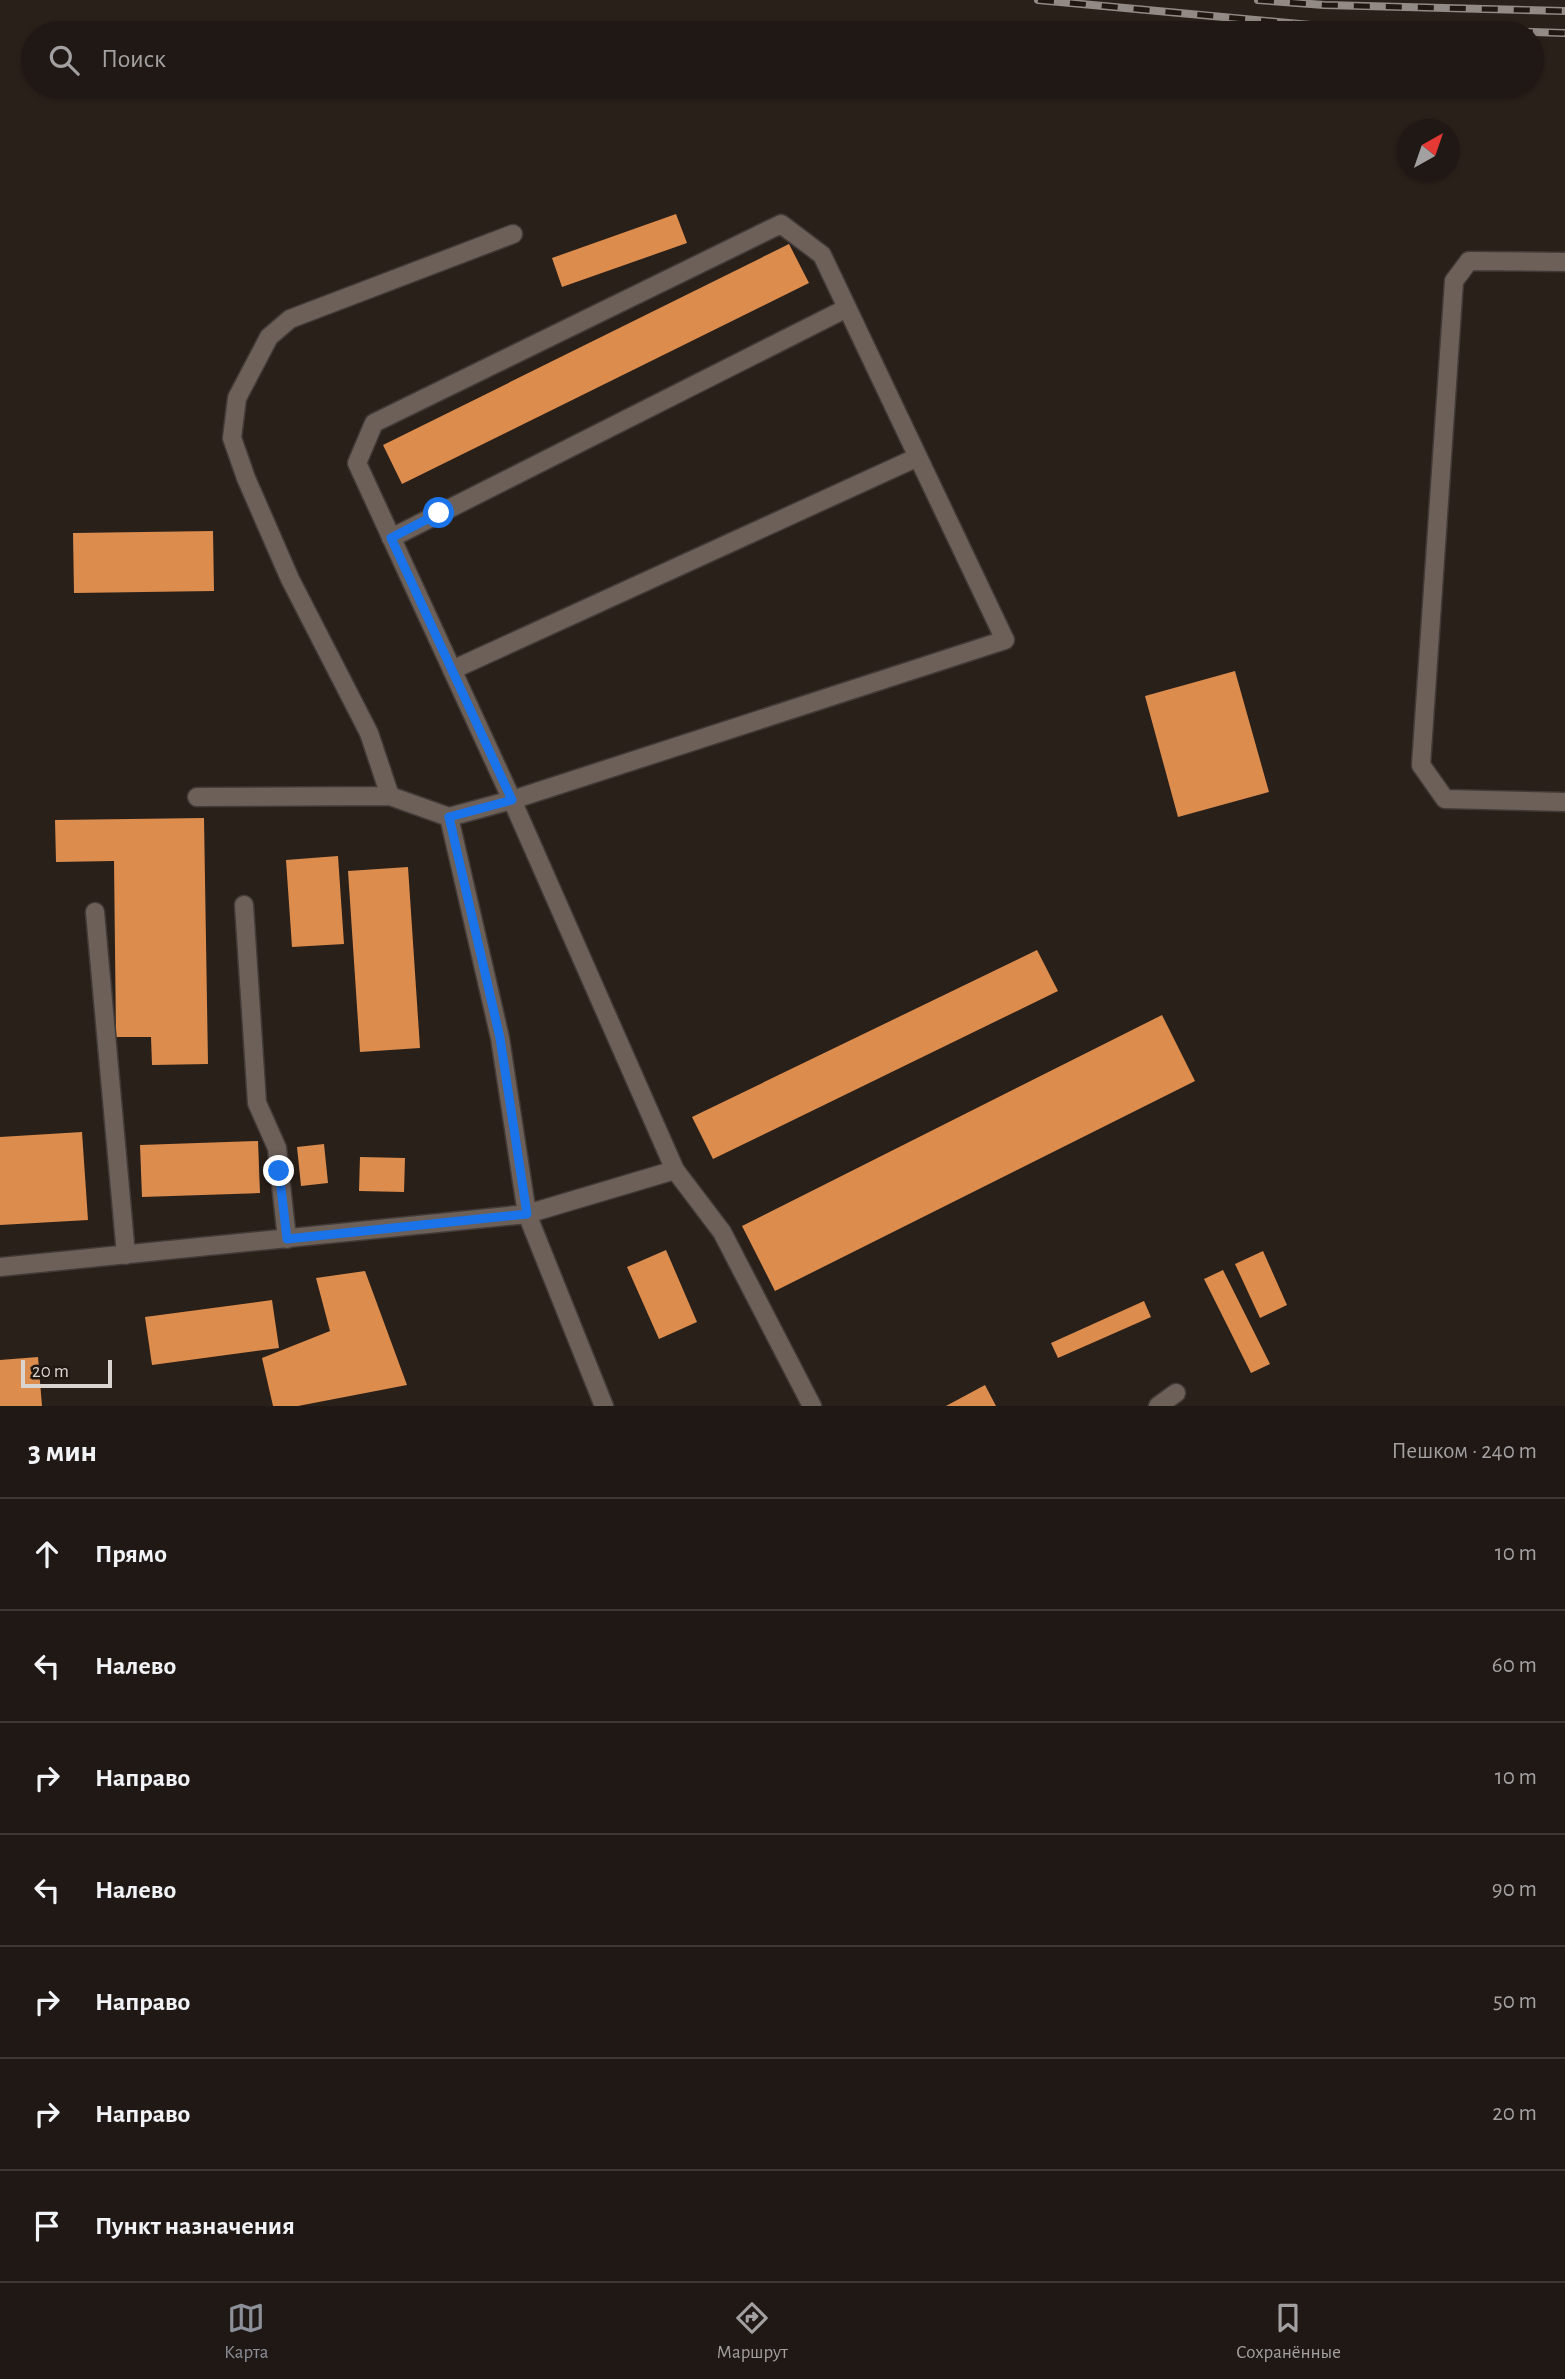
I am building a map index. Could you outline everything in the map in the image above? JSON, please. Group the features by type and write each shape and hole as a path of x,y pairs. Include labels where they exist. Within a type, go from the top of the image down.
{"lane":[{"path":"197,797 390,796 449,817 512,800 1005,640 822,255 781,224 374,423 357,463 512,800 675,1170 722,1232 812,1406"},
{"path":"390,796 369,733 290,579 246,478 232,438 237,398 269,337 290,319 513,234"},
{"path":"1565,262 1469,261 1454,281 1421,765 1445,799 1565,802"},
{"path":"391,538 847,308"},
{"path":"452,670 918,457"},
{"path":"449,817 500,1038 527,1214 604,1406"},
{"path":"244,905 257,1103 277,1148 287,1239"},
{"path":"95,912 126,1255"},
{"path":"0,1267 527,1214 675,1170"},
{"path":"1158,1406 1176,1393"}],"building":[{"path":"676,214 687,243 562,287 552,258"},
{"path":"789,244 809,283 402,484 383,445"},
{"path":"213,531 214,591 74,593 73,533"},
{"path":"1235,671 1269,792 1178,817 1145,696"},
{"path":"204,818 208,1064 152,1065 151,1037 116,1037 114,861 56,862 55,820"},
{"path":"338,856 344,944 292,947 286,860"},
{"path":"408,867 420,1048 360,1052 348,871"},
{"path":"1037,950 1058,991 713,1159 692,1117"},
{"path":"1162,1015 1195,1081 775,1291 742,1226"},
{"path":"82,1132 88,1220 0,1225 0,1137"},
{"path":"258,1141 260,1193 142,1197 140,1145"},
{"path":"324,1144 328,1183 301,1186 297,1147"},
{"path":"360,1157 405,1158 404,1192 359,1191"},
{"path":"666,1250 697,1322 659,1339 627,1267"},
{"path":"1263,1251 1287,1305 1260,1318 1235,1264"},
{"path":"1223,1270 1270,1364 1251,1373 1204,1279"},
{"path":"365,1271 407,1385 298,1406 273,1406 262,1358 330,1331 316,1278"},
{"path":"272,1300 279,1348 152,1365 145,1317"},
{"path":"1144,1301 1151,1317 1058,1358 1051,1343"},
{"path":"38,1357 42,1406 0,1406 0,1360"},
{"path":"985,1385 996,1406 946,1406"}],"railway":[{"path":"1038,0 1267,21"},
{"path":"1258,0 1324,5 1565,11"},
{"path":"1544,32 1565,33"}],"route":[{"path":"279,1171 287,1239 527,1214 500,1038 449,817 512,800 391,538 439,513"}]}
